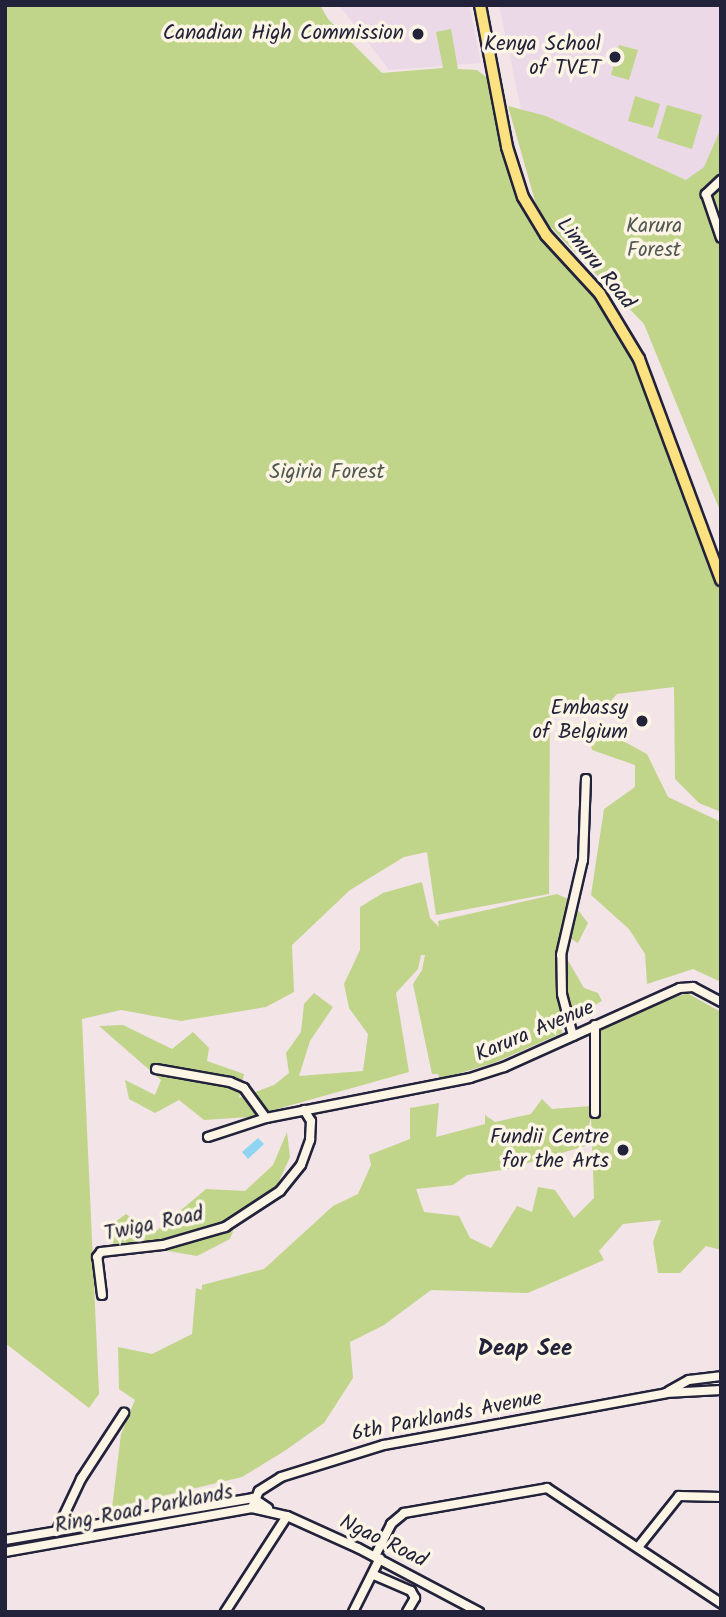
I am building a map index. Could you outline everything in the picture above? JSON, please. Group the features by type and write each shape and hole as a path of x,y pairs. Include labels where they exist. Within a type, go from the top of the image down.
{"main road":[{"name":"Limuru Road","path":"482,5 501,116 527,208 600,295 639,359 721,580"}],"street":[{"path":"721,180 706,194 721,238"},
{"path":"573,1036 562,994 561,955 583,860 586,779"},
{"name":"Karura Avenue","path":"208,1137 304,1110 470,1078 680,988 693,987 721,1002"},
{"path":"595,1025 595,1113"},
{"path":"156,1069 230,1082 244,1088 269,1118"},
{"name":"Twiga Road","path":"102,1294 97,1257 101,1252 163,1245 225,1227 280,1191 301,1165 310,1140 311,1121 304,1110"},
{"name":"6th Parklands Avenue","path":"666,1393 689,1380 721,1376"},
{"name":"6th Parklands Avenue","path":"252,1503 281,1477 329,1459 666,1393 721,1390"},
{"path":"55,1532 81,1479 124,1413"},
{"path":"354,1611 374,1574 377,1557 391,1524 404,1513 547,1488 639,1546 721,1603"},
{"path":"639,1546 679,1496 721,1497"},
{"name":"Ring Road Parklands","path":"5,1540 252,1503 270,1510"},
{"name":"Ring Road Parklands","path":"5,1552 252,1503"},
{"name":"Ngao Road","path":"270,1510 377,1557 479,1612"},
{"path":"225,1612 287,1516"},
{"path":"374,1574 411,1591 415,1598 407,1612"}],"shaded area":[{"name":"Canadian High Commission","path":"339,5 469,5 481,63 389,70"},
{"name":"Kenya School of TVET","path":"499,5 721,5 721,128 704,167 686,180 546,116 521,110"}],"green space":[{"name":"Sigiria Forest","path":"5,5 320,5 328,19 382,73 443,68 436,32 451,29 458,69 477,70 498,86 530,215 623,328 721,576 721,812 699,803 675,779 674,687 617,694 604,708 550,705 549,894 436,915 427,852 404,857 350,890 292,945 294,992 266,1007 181,1021 121,1010 82,1019 99,1394 89,1408 5,1343"},
{"path":"619,45 638,50 629,80 611,75"},
{"path":"635,96 660,104 653,128 628,121"},
{"path":"667,105 702,115 692,149 657,138"},
{"name":"Karura Forest","path":"508,106 546,116 686,180 704,167 721,128 721,513 644,324 539,215"},
{"path":"586,721 647,754 668,797 721,822 721,982 693,969 647,984 645,954 629,929 591,895 604,809 635,787 635,765 592,750"},
{"path":"422,882 430,918 439,927 438,921 557,894 570,900 588,923 578,943 571,939 563,952 584,988 598,993 602,1001 561,1024 562,1033 494,1063 440,1079 438,1074 432,1074 413,984 422,970 425,955 421,955 418,969 396,993 409,1072 249,1117 204,1120 179,1100 155,1113 129,1099 125,1080 155,1095 161,1080 99,1026 123,1025 172,1049 193,1032 209,1048 207,1061 244,1074 239,1098 274,1085 289,1073 286,1053 301,1032 304,1004 314,993 333,1007 310,1041 299,1076 363,1071 368,1034 349,1008 344,984 360,950 360,907 383,893"},
{"path":"687,993 721,1012 721,1250 706,1246 680,1273 658,1273 653,1242 661,1220 623,1224 599,1251 604,1260 528,1293 431,1290 384,1325 350,1342 353,1378 324,1423 286,1450 242,1477 112,1508 121,1434 135,1400 119,1389 118,1347 152,1354 192,1334 196,1288 202,1290 202,1285 264,1269 333,1206 358,1194 371,1165 369,1155 410,1139 410,1108 439,1103 436,1137 485,1124 485,1115 495,1122 531,1114 542,1099 552,1109 591,1106 589,1030","holes":["591,1116 594,1198 574,1218 555,1190 538,1187 532,1212 517,1206 491,1248 470,1238 459,1216 424,1212 416,1189 453,1185 467,1175 508,1169 585,1146"]},
{"path":"287,1132 290,1157 275,1190 240,1213 230,1239 197,1256 162,1250 116,1251 108,1227 126,1214 154,1233 206,1189 245,1191 273,1165"}],"water":[{"path":"258,1138 264,1144 248,1159 242,1152"}],"place":[{"name":"Canadian High Commission","path":"418,34"},
{"name":"Kenya School of TVET","path":"615,57"},
{"name":"Embassy of Belgium","path":"642,721"},
{"name":"Fundii Centre for the Arts","path":"623,1150"}],"district":[{"name":"Deap See","path":"525,1349"}]}
